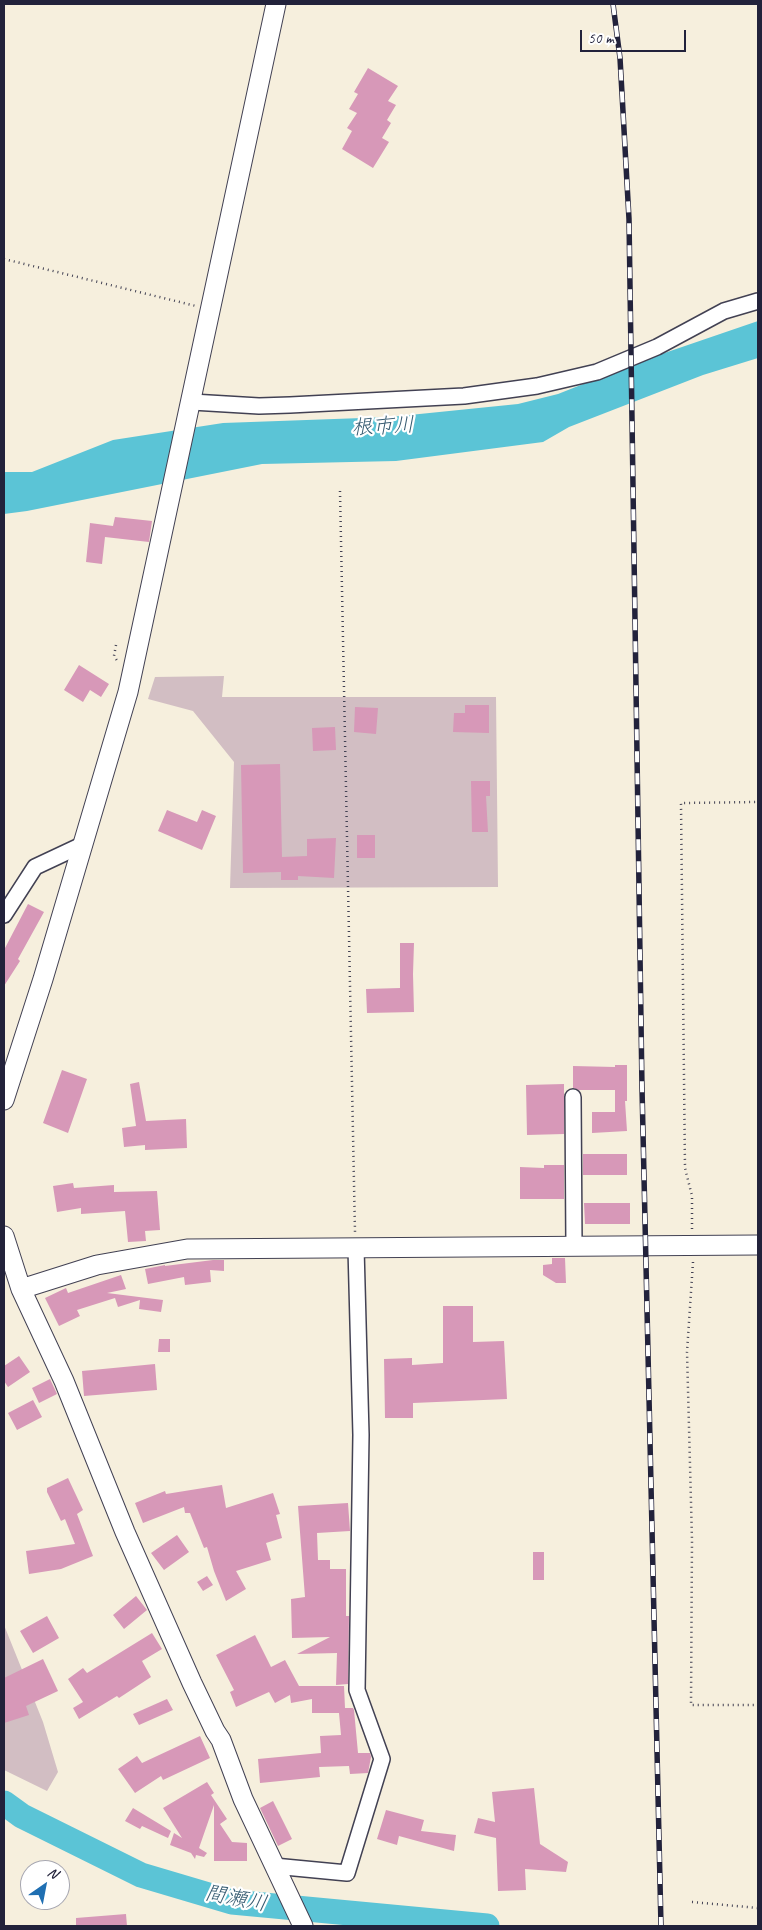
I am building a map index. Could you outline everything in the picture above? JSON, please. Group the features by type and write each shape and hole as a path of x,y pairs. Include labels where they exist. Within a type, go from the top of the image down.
{"street":[{"path":"4,1100 43,979 128,692 276,4"},
{"path":"190,409 464,396 537,386 597,372 657,347 724,312 758,301"},
{"path":"4,915 35,868 84,844"},
{"path":"573,1097 574,1247"},
{"path":"4,1236 21,1289 47,1341 125,1532 192,1683 221,1740 243,1799 303,1926"},
{"path":"21,1289 97,1264 187,1249 758,1245"},
{"path":"278,1874 347,1873 382,1759 357,1690 361,1435 356,1248"}],"path":[{"path":"4,259 210,310"},
{"path":"340,491 356,1248"},
{"path":"758,802 681,803 685,1168 692,1196 693,1246 687,1352 692,1540 691,1705 758,1705"},
{"path":"692,1902 758,1908"}],"shaded area":[{"path":"224,676 222,697 496,697 498,887 230,888 234,762 193,711 148,699 155,677"},
{"path":"4,1625 43,1722 58,1772 47,1791 4,1770"}],"water":[{"name":"根市川","path":"758,321 758,358 703,375 569,427 543,442 396,461 262,464 4,514 4,472 32,472 113,440 223,423 390,417 518,404 558,394 644,360"}],"building":[{"path":"368,68 398,86 388,101 396,105 387,120 391,123 382,138 389,142 373,168 342,149 352,131 347,128 357,113 349,109 358,94 354,92"},
{"path":"115,517 152,521 149,542 105,537 102,564 86,562 90,523 113,526"},
{"path":"79,665 109,684 101,697 90,690 83,702 64,690"},
{"path":"465,705 489,705 489,733 453,732 454,713 465,713"},
{"path":"355,707 378,708 376,734 354,732"},
{"path":"335,727 336,750 313,751 312,728"},
{"path":"280,764 282,857 307,856 307,839 336,838 334,878 298,876 298,880 281,880 281,872 243,873 241,765"},
{"path":"471,781 490,781 490,796 486,796 488,832 472,832"},
{"path":"167,810 197,822 202,810 216,816 202,850 158,831"},
{"path":"357,835 375,835 375,858 357,858"},
{"path":"28,904 44,912 18,959 20,961 4,986 4,950"},
{"path":"400,943 414,943 414,1012 367,1013 366,989 400,988"},
{"path":"615,1065 627,1065 627,1101 625,1101 627,1131 592,1133 592,1112 615,1112 615,1090 578,1090 573,1088 573,1066 615,1067"},
{"path":"62,1070 87,1079 68,1133 43,1123"},
{"path":"139,1082 146,1121 186,1119 187,1148 145,1150 145,1145 124,1147 122,1128 136,1126 130,1084"},
{"path":"564,1084 564,1134 527,1135 526,1085"},
{"path":"583,1154 627,1154 627,1175 583,1175"},
{"path":"544,1165 564,1165 564,1199 520,1199 520,1167 544,1168"},
{"path":"73,1183 74,1188 114,1185 114,1192 157,1191 160,1230 145,1231 146,1241 128,1242 125,1211 81,1214 81,1208 57,1212 53,1186"},
{"path":"584,1203 630,1203 630,1224 585,1224"},
{"path":"552,1258 565,1258 566,1283 556,1283 543,1275 543,1265 552,1264"},
{"path":"224,1260 224,1271 210,1270 211,1282 185,1285 184,1277 148,1284 145,1269"},
{"path":"121,1275 126,1289 107,1293 163,1300 161,1312 139,1309 140,1300 118,1307 115,1298 77,1310 80,1316 59,1326 45,1298 66,1288 68,1293"},
{"path":"443,1306 473,1306 473,1342 504,1341 507,1399 413,1403 413,1418 385,1418 384,1359 412,1358 412,1365 443,1363"},
{"path":"159,1339 170,1339 170,1352 158,1352"},
{"path":"19,1356 30,1372 8,1387 4,1381 4,1366"},
{"path":"155,1364 157,1390 84,1396 82,1371"},
{"path":"50,1379 57,1394 39,1403 32,1388"},
{"path":"33,1400 42,1417 17,1430 8,1413"},
{"path":"68,1478 83,1510 77,1514 93,1556 61,1569 29,1574 26,1551 75,1544 65,1519 61,1521 47,1492 47,1488"},
{"path":"222,1485 226,1508 273,1493 280,1514 276,1515 282,1538 266,1543 271,1560 236,1571 246,1589 226,1601 207,1547 204,1548 190,1513 185,1513 184,1507 143,1523 135,1503 165,1491 166,1494"},
{"path":"348,1503 350,1531 317,1533 318,1560 330,1560 330,1569 346,1569 346,1616 349,1616 348,1684 336,1685 337,1653 297,1654 330,1637 292,1638 291,1599 305,1597 298,1506"},
{"path":"177,1535 189,1552 164,1570 151,1553"},
{"path":"533,1552 544,1552 544,1580 533,1580"},
{"path":"207,1576 213,1585 203,1591 197,1582"},
{"path":"136,1596 147,1610 124,1629 113,1615"},
{"path":"47,1616 59,1638 33,1653 20,1631"},
{"path":"152,1633 162,1649 142,1661 151,1677 119,1698 117,1696 79,1719 73,1708 83,1702 68,1679 83,1668 87,1673"},
{"path":"255,1635 271,1667 285,1660 299,1686 344,1686 345,1708 353,1708 354,1710 358,1753 370,1753 368,1773 350,1774 349,1766 319,1767 320,1777 260,1783 258,1759 321,1753 320,1736 341,1735 339,1713 312,1713 312,1699 291,1703 290,1695 275,1703 269,1692 236,1707 230,1692 234,1690 216,1655"},
{"path":"43,1659 58,1691 26,1706 29,1715 4,1723 4,1678"},
{"path":"167,1699 173,1710 139,1725 133,1714"},
{"path":"200,1736 210,1758 163,1780 161,1776 135,1793 118,1769 137,1756 142,1763"},
{"path":"207,1782 214,1793 211,1795 227,1819 220,1824 232,1842 247,1843 247,1861 214,1861 214,1805 199,1848 207,1853 204,1857 196,1855 195,1859 191,1853 170,1845 174,1833 182,1838 163,1808"},
{"path":"534,1788 540,1844 568,1862 566,1872 525,1869 526,1890 498,1891 496,1838 474,1833 478,1818 495,1822 492,1792"},
{"path":"273,1801 292,1839 278,1846 260,1808"},
{"path":"133,1808 171,1831 168,1838 142,1826 140,1829 125,1821"},
{"path":"386,1810 424,1820 421,1831 456,1835 454,1851 399,1836 397,1845 377,1839"},
{"path":"126,1914 127,1926 76,1926 76,1918"}],"waterway":[{"name":"間瀬川","path":"4,1803 22,1816 141,1875 232,1902 487,1926"}],"railway":[{"path":"613,4 620,58 629,219 642,1088 661,1926"}]}
